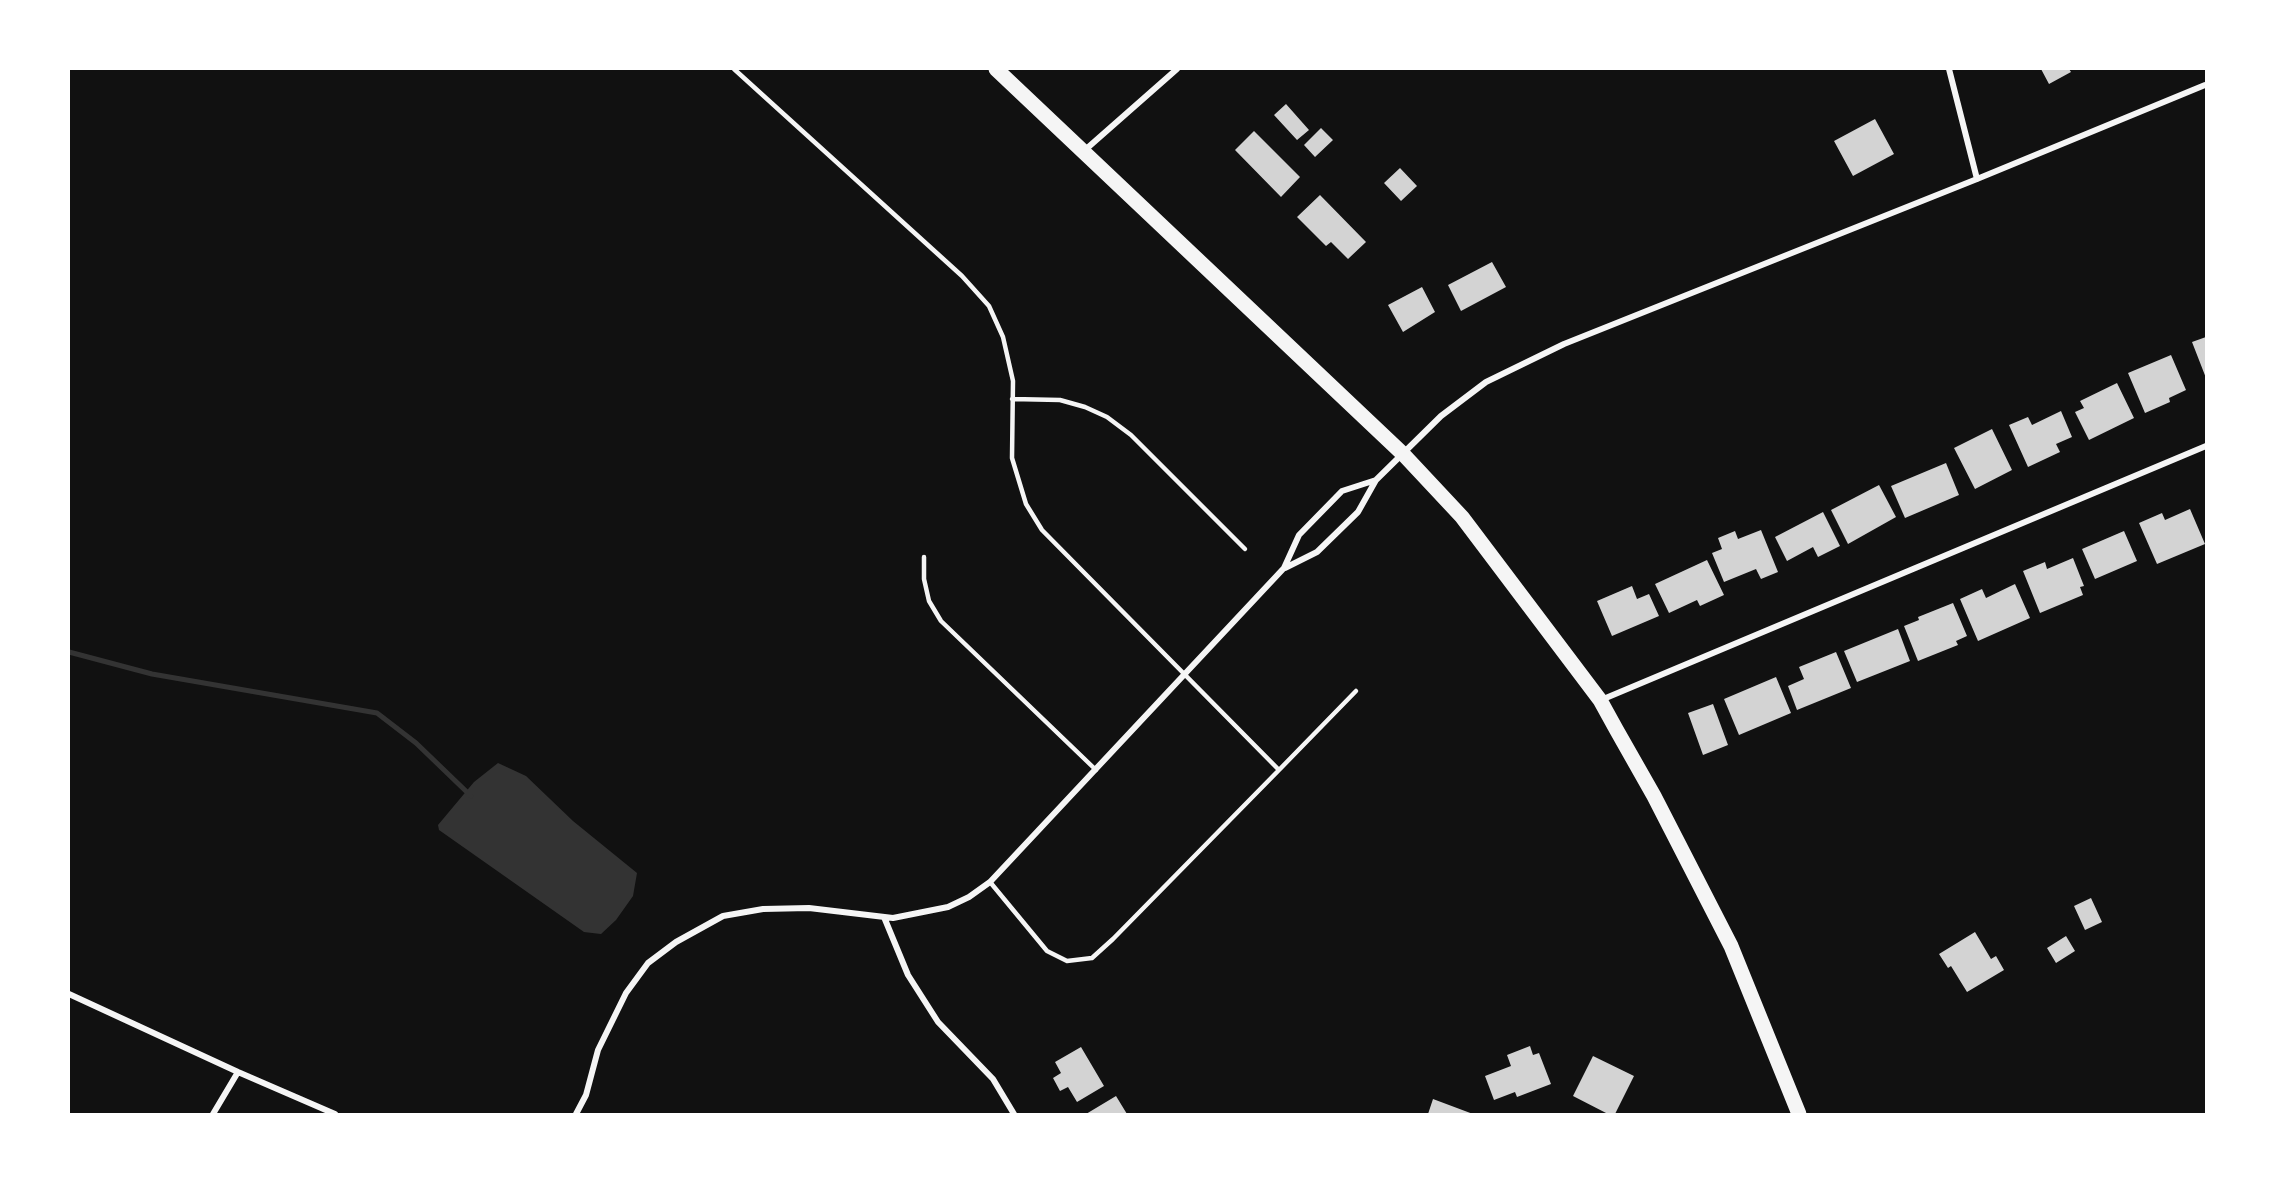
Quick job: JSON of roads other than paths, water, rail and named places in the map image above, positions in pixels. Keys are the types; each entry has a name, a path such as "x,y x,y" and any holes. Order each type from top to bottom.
{"main road":[{"path":"996,69 1085,150 1404,454 1461,517 1600,700 1654,796 1731,946 1799,1114"}],"street":[{"path":"1085,150 1178,69"},
{"path":"1949,69 1977,179"},
{"path":"1284,568 1317,552 1358,512 1376,480 1441,416 1486,382 1564,344 2205,85"},
{"path":"1600,700 2206,446"},
{"path":"576,1114 586,1095 598,1050 626,993 648,963 676,942 723,916 764,909 809,908 892,918 948,907 969,897 990,882 1284,568 1299,535 1342,491 1376,480"},
{"path":"884,917 908,975 932,1013 993,1079 1014,1114"},
{"path":"69,994 237,1072 335,1114"},
{"path":"213,1114 237,1072"}],"lane":[{"path":"735,69 962,276 989,306 1003,337 1012,381 1012,458 1026,504 1042,530 1279,770"},
{"path":"1012,399 1060,400 1085,407 1107,417 1131,435 1245,549"},
{"path":"924,557 924,579 929,601 942,621 1096,770"},
{"path":"990,882 1047,951 1067,961 1092,958 1356,691"}],"waterway":[{"path":"69,652 152,674 377,713 416,743 471,796"}]}
